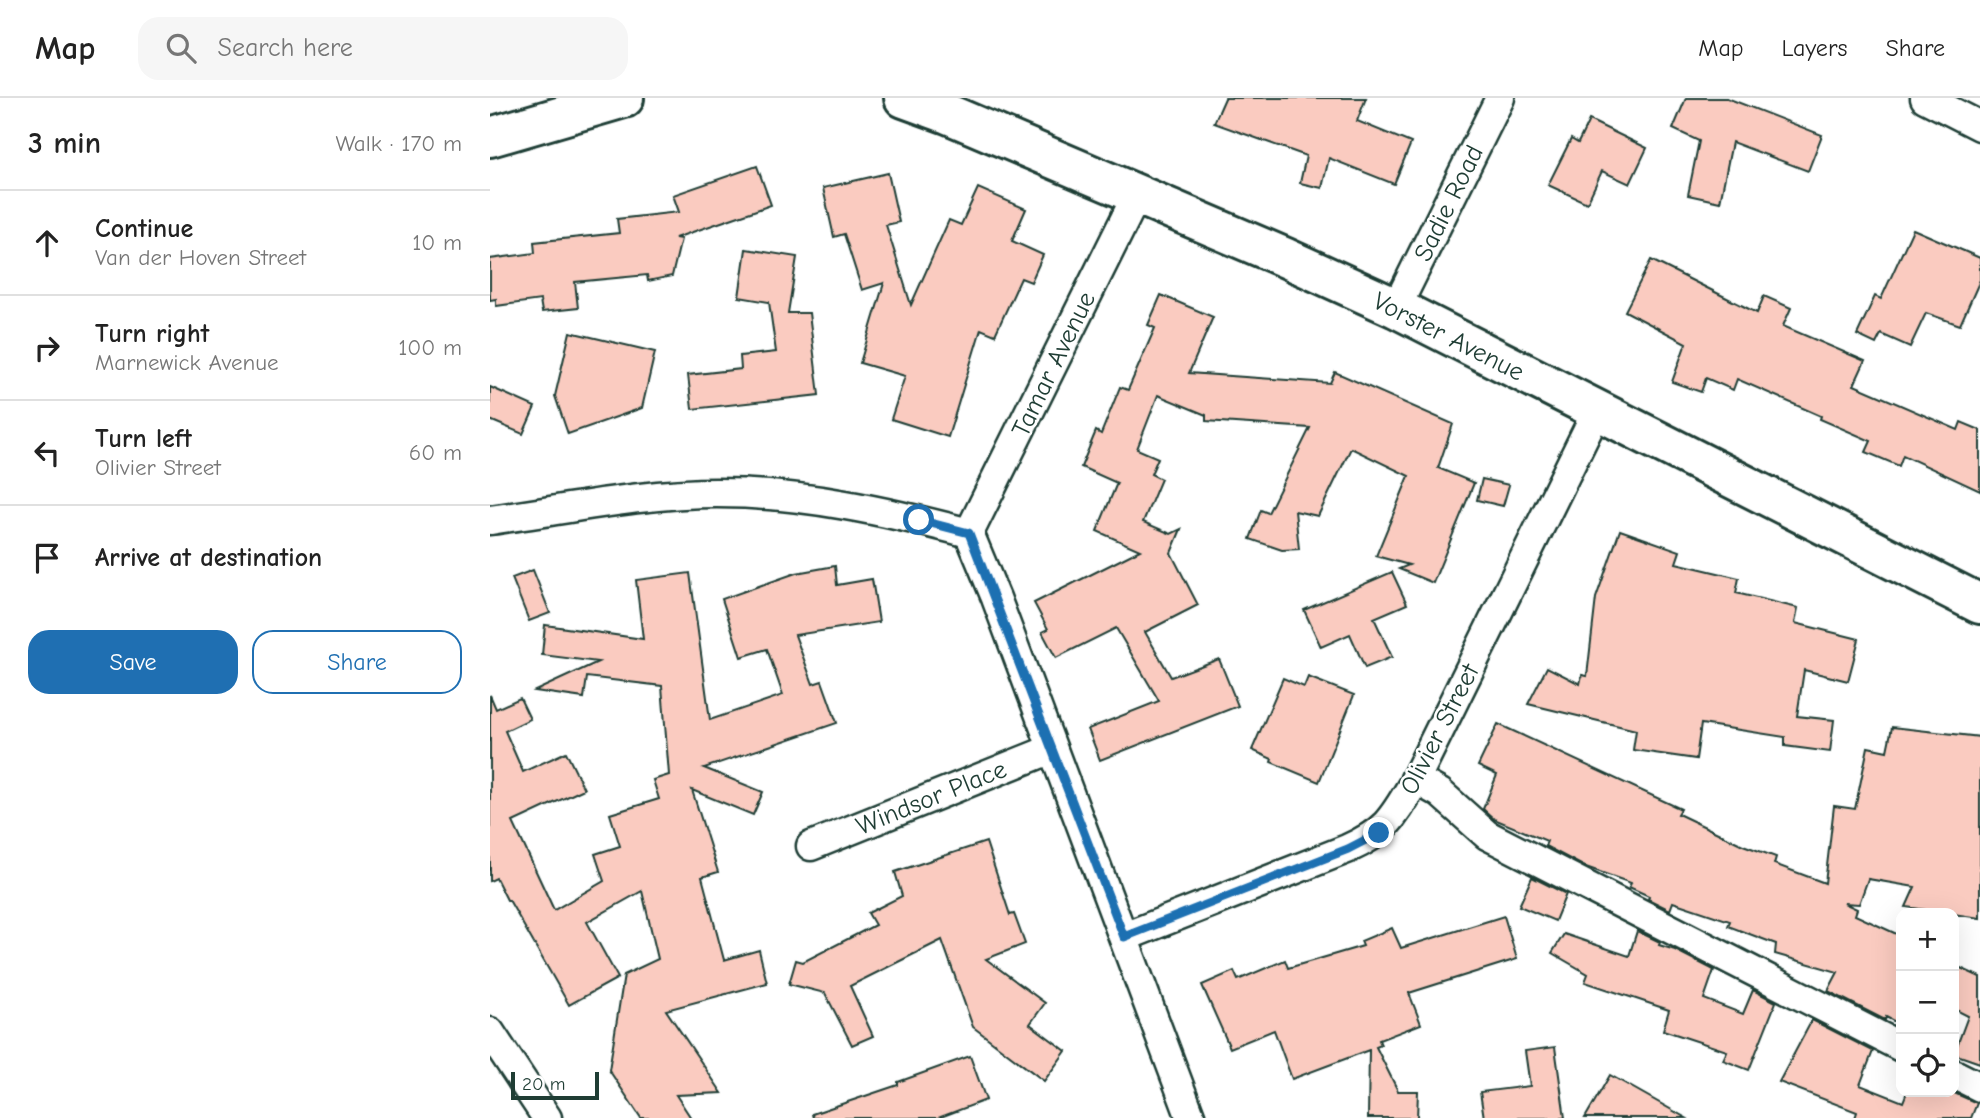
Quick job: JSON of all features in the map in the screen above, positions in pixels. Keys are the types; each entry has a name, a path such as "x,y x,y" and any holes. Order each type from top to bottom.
{"main road":[{"path":"490,137 624,98"},
{"name":"Vorster Avenue","path":"904,98 948,114 1286,258 1396,308 1980,604"}],"street":[{"name":"Sadie Road","path":"1396,308 1500,98"},
{"path":"1925,98 1980,125"},
{"name":"Tamar Avenue","path":"969,533 1137,195"},
{"name":"Olivier Street","path":"1124,937 1364,841 1379,833 1392,819 1415,779 1597,411"},
{"path":"490,520 647,498 718,494 761,495 874,509 969,533 1124,937 1181,1115"},
{"name":"Windsor Place","path":"811,846 1052,749"},
{"path":"1415,779 1440,793 1486,835 1896,1044"},
{"path":"490,1032 547,1118"},
{"path":"1959,1076 1980,1087"}],"building":[{"path":"1225,98 1366,98 1357,121 1411,143 1394,184 1329,158 1322,188 1300,183 1306,156 1214,123"},
{"path":"1686,98 1727,98 1822,135 1808,171 1732,142 1720,202 1688,195 1699,141 1673,129"},
{"path":"1589,120 1647,148 1630,184 1602,171 1587,203 1548,185 1571,139 1578,143"},
{"path":"757,166 771,205 675,238 681,239 672,276 648,281 647,275 575,282 578,308 542,312 540,300 496,306 496,299 490,300 490,259 535,253 534,242 619,233 617,219 679,212 673,195"},
{"path":"888,173 899,222 886,225 911,305 949,220 961,225 978,188 1026,209 1012,241 1043,255 1031,282 1021,278 995,335 981,329 948,437 891,419 905,376 860,363 884,283 862,290 844,234 834,237 823,188"},
{"path":"1913,229 1980,258 1980,280 1960,325 1926,313 1910,347 1881,334 1876,344 1857,335 1875,296 1881,299"},
{"path":"746,249 797,257 788,313 809,313 819,395 692,409 688,375 741,369 740,356 776,352 769,302 739,297"},
{"path":"1651,260 1757,313 1764,296 1791,308 1783,326 1865,361 1854,385 1958,430 1961,422 1980,430 1980,491 1903,455 1899,466 1866,452 1871,441 1737,379 1733,390 1706,378 1701,392 1672,382 1686,343 1625,311"},
{"path":"1161,295 1213,317 1189,373 1330,383 1335,372 1453,424 1438,468 1474,483 1433,583 1399,569 1409,565 1376,556 1409,476 1351,448 1318,516 1295,511 1299,549 1282,550 1250,539 1261,510 1268,513 1310,428 1206,421 1206,415 1158,395 1137,449 1158,458 1151,474 1161,479 1143,522 1171,534 1181,529 1171,553 1198,605 1145,632 1171,677 1219,659 1238,706 1100,760 1088,729 1159,701 1116,628 1056,658 1042,632 1048,629 1034,603 1140,550 1097,531 1117,483 1081,467 1096,431 1101,434 1120,387 1128,390 1155,328 1148,325"},
{"path":"570,332 655,352 642,408 568,434 555,396"},
{"path":"490,387 535,407 523,434 490,420"},
{"path":"1482,479 1509,485 1503,506 1477,500"},
{"path":"1620,530 1680,551 1676,563 1739,578 1736,593 1798,608 1795,623 1859,639 1848,681 1804,670 1797,716 1834,720 1830,752 1785,746 1785,737 1701,724 1696,759 1633,750 1636,730 1528,704 1547,667 1580,684 1582,675 1587,676 1596,598"},
{"path":"835,566 837,585 872,579 879,622 795,635 813,684 822,681 837,723 704,768 763,792 753,815 692,790 718,872 702,877 724,960 759,950 767,983 666,1010 722,1093 676,1095 691,1118 641,1118 609,1070 624,975 658,959 642,891 587,922 618,978 569,1005 496,878 490,881 490,695 496,709 520,698 530,719 505,731 523,772 566,752 584,789 513,822 554,910 604,881 595,854 620,846 610,814 659,799 653,780 669,775 662,686 587,677 584,698 535,691 598,662 542,655 545,625 643,639 636,580 690,573 710,720 783,695 767,649 741,657 722,599 796,573"},
{"path":"533,570 550,613 529,621 512,578"},
{"path":"1392,572 1407,604 1374,618 1392,657 1365,668 1350,634 1321,647 1304,610"},
{"path":"1308,677 1354,695 1319,782 1271,762 1272,759 1252,750 1283,678 1304,687"},
{"path":"1498,724 1681,809 1678,814 1743,845 1776,857 1774,864 1825,883 1834,806 1855,809 1868,747 1887,751 1892,727 1980,737 1980,918 1959,915 1959,908 1906,907 1915,887 1868,879 1859,904 1844,903 1857,909 1855,915 1896,934 1896,1022 1886,1017 1885,1020 1828,991 1838,972 1775,954 1776,944 1728,926 1730,921 1673,902 1670,910 1629,887 1631,883 1583,866 1545,846 1547,841 1494,819 1483,809 1497,775 1478,766"},
{"path":"986,842 1010,915 1014,914 1025,944 986,959 1045,1003 1030,1024 1066,1051 1044,1081 973,1027 942,940 850,986 873,1036 852,1045 825,993 789,984 796,960 803,962 875,925 868,913 902,896 895,872"},
{"path":"1532,877 1566,894 1555,921 1519,906"},
{"path":"1504,916 1517,959 1409,993 1421,1024 1379,1040 1381,1045 1376,1047 1398,1091 1418,1091 1417,1118 1368,1118 1369,1050 1292,1079 1274,1030 1230,1048 1202,985 1234,971 1238,980 1285,960 1288,968 1363,946 1361,941 1392,928 1401,948"},
{"path":"1637,931 1660,942 1659,945 1714,970 1704,999 1743,1014 1753,990 1776,1002 1749,1070 1723,1060 1727,1051 1663,1030 1669,1010 1585,982 1588,974 1552,953 1564,934 1629,956"},
{"path":"1959,967 1980,977 1980,1063 1959,1056 1959,1040 1968,1016 1959,1012"},
{"path":"1812,1020 1873,1051 1860,1085 1903,1102 1905,1097 1959,1095 1977,1103 1971,1118 1855,1118 1857,1112 1779,1082"},
{"path":"1555,1047 1565,1118 1484,1118 1480,1092 1530,1086 1525,1051"},
{"path":"970,1056 986,1100 938,1118 813,1118 812,1114 898,1085 898,1082"},
{"path":"1610,1075 1686,1118 1585,1118"}],"route":[{"path":"919,520 969,533 1124,937 1348,849 1379,833"}]}
